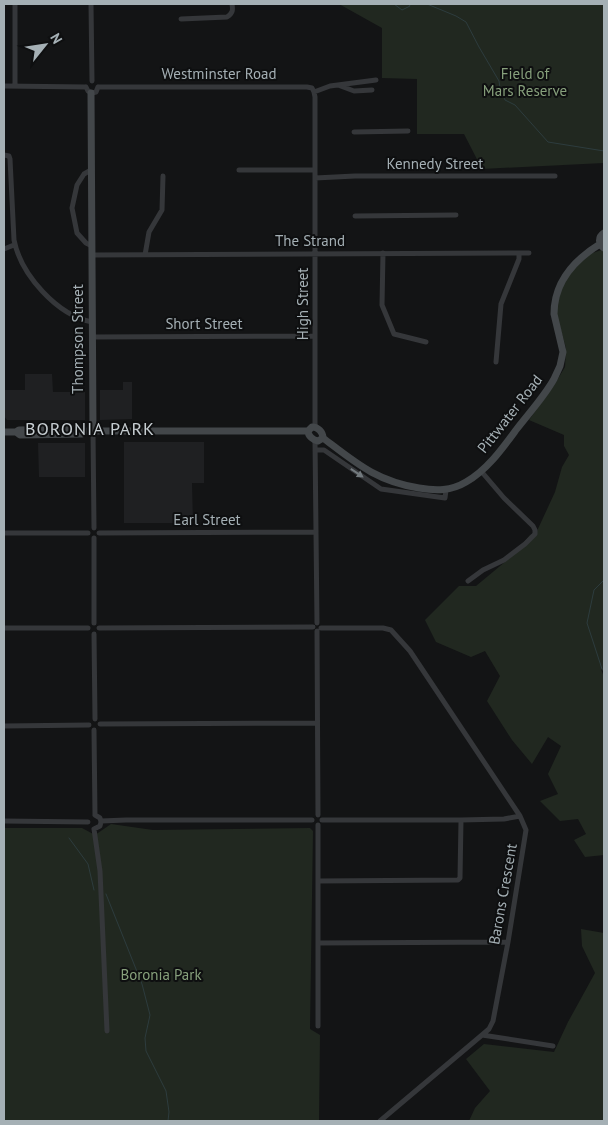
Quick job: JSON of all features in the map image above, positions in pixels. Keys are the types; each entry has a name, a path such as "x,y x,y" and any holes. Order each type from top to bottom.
{"main road":[{"name":"Thompson Street","path":"88,90 91,170 93,432"},
{"path":"602,246 600,237 604,233"},
{"name":"Pittwater Road","path":"323,438 365,469 387,481 421,489 435,490 446,490 467,482 497,456 554,379 560,366 563,352 554,314 558,288 575,263 602,246"},
{"path":"4,432 16,432 22,435 82,434 83,432 308,431 315,427 322,432 323,438 315,441 308,431"}],"street":[{"path":"15,4 15,86"},
{"path":"88,90 89,82 92,81 91,4"},
{"path":"181,19 227,17 233,11 232,4"},
{"name":"Westminster Road","path":"98,87 307,87 312,88 314,92 330,86 376,80"},
{"path":"4,86 96,92 98,87 92,81"},
{"path":"337,85 354,91 372,90"},
{"name":"High Street","path":"314,92 315,427"},
{"path":"354,132 408,131"},
{"path":"4,155 9,156 10,159 14,244 26,271 51,300 71,314 92,322"},
{"path":"91,170 84,174 77,185 72,208 77,233 86,243 92,246"},
{"path":"239,170 315,170"},
{"path":"145,254 149,232 162,210 163,176"},
{"name":"Kennedy Street","path":"315,178 355,176 555,176"},
{"path":"355,216 456,215"},
{"path":"4,249 14,244"},
{"path":"496,362 501,304 519,259 519,253"},
{"name":"The Strand","path":"92,255 529,253"},
{"path":"383,254 382,305 394,334 426,342"},
{"name":"Short Street","path":"92,337 315,336"},
{"path":"93,432 94,528 99,533 94,538"},
{"path":"315,441 316,723 319,820 318,1026"},
{"path":"315,450 324,450 381,489 445,498 446,490"},
{"path":"468,582 483,570 504,560 535,534 533,526 504,498 481,471"},
{"path":"88,533 90,529 94,528"},
{"name":"Earl Street","path":"99,533 316,532"},
{"path":"4,533 88,533 89,536 94,538"},
{"path":"94,538 94,623"},
{"path":"94,623 100,628 317,627"},
{"path":"88,628 90,624 94,623"},
{"name":"Barons Crescent","path":"317,627 383,628 391,630 410,652 525,825 526,834 493,1021 489,1029 380,1121"},
{"path":"4,628 88,628"},
{"path":"88,628 90,633 94,634"},
{"path":"94,634 100,628"},
{"path":"94,634 95,719"},
{"path":"95,719 100,724"},
{"path":"89,725 90,721 95,719"},
{"path":"100,724 316,723"},
{"path":"94,730 98,729 100,724"},
{"path":"4,726 89,725"},
{"path":"89,725 94,730 95,816"},
{"path":"95,816 101,821 312,820 313,817 319,820 461,820 504,819 520,816"},
{"path":"94,829 90,828 88,822 90,817 95,816"},
{"path":"318,882 458,880 460,878 461,820"},
{"path":"4,821 88,822"},
{"path":"94,829 100,826 101,821"},
{"path":"94,829 100,871 107,1030"},
{"path":"318,943 508,942"},
{"path":"482,1035 553,1046"}],"shaded area":[{"path":"25,374 52,374 53,392 85,392 85,420 7,420 4,416 4,390 25,390"},
{"path":"123,382 132,382 132,419 100,420 100,390 123,390"},
{"path":"124,442 204,442 204,483 192,483 193,523 124,523"},
{"path":"38,443 85,443 85,477 39,477"}],"green space":[{"name":"Field of Mars Reserve","path":"339,4 604,4 604,163 482,169 464,134 417,134 417,79 382,78 382,28"},
{"path":"604,249 604,672 601,669 604,677 604,855 585,857 574,840 586,834 578,819 560,821 540,801 558,794 548,774 561,746 548,737 532,764 512,740 487,701 500,676 485,651 471,657 436,642 425,620 459,586 476,586 511,557 530,535 537,531 555,492 562,467 569,455 564,446 564,435 529,420 565,367 566,348 555,309 560,291 571,270 590,254"},
{"name":"Boronia Park","path":"111,824 153,830 310,828 313,831 310,1029 320,1035 319,1121 4,1121 4,828 82,828 95,835"},
{"path":"581,929 604,933 604,1121 469,1121 475,1108 490,1091 466,1059 484,1044 554,1052 595,973 582,946"}],"waterway":[{"path":"394,4 402,10 410,6 409,4"},
{"path":"427,4 466,22 499,81 505,100 515,105 548,142 604,151"},
{"path":"602,669 587,623 594,590 604,580"},
{"path":"69,838 88,864 94,890"},
{"path":"106,894 142,984 150,1015 145,1038 146,1051 166,1091 169,1112 168,1121"}],"district":[{"name":"BORONIA PARK","path":"90,429"}]}
